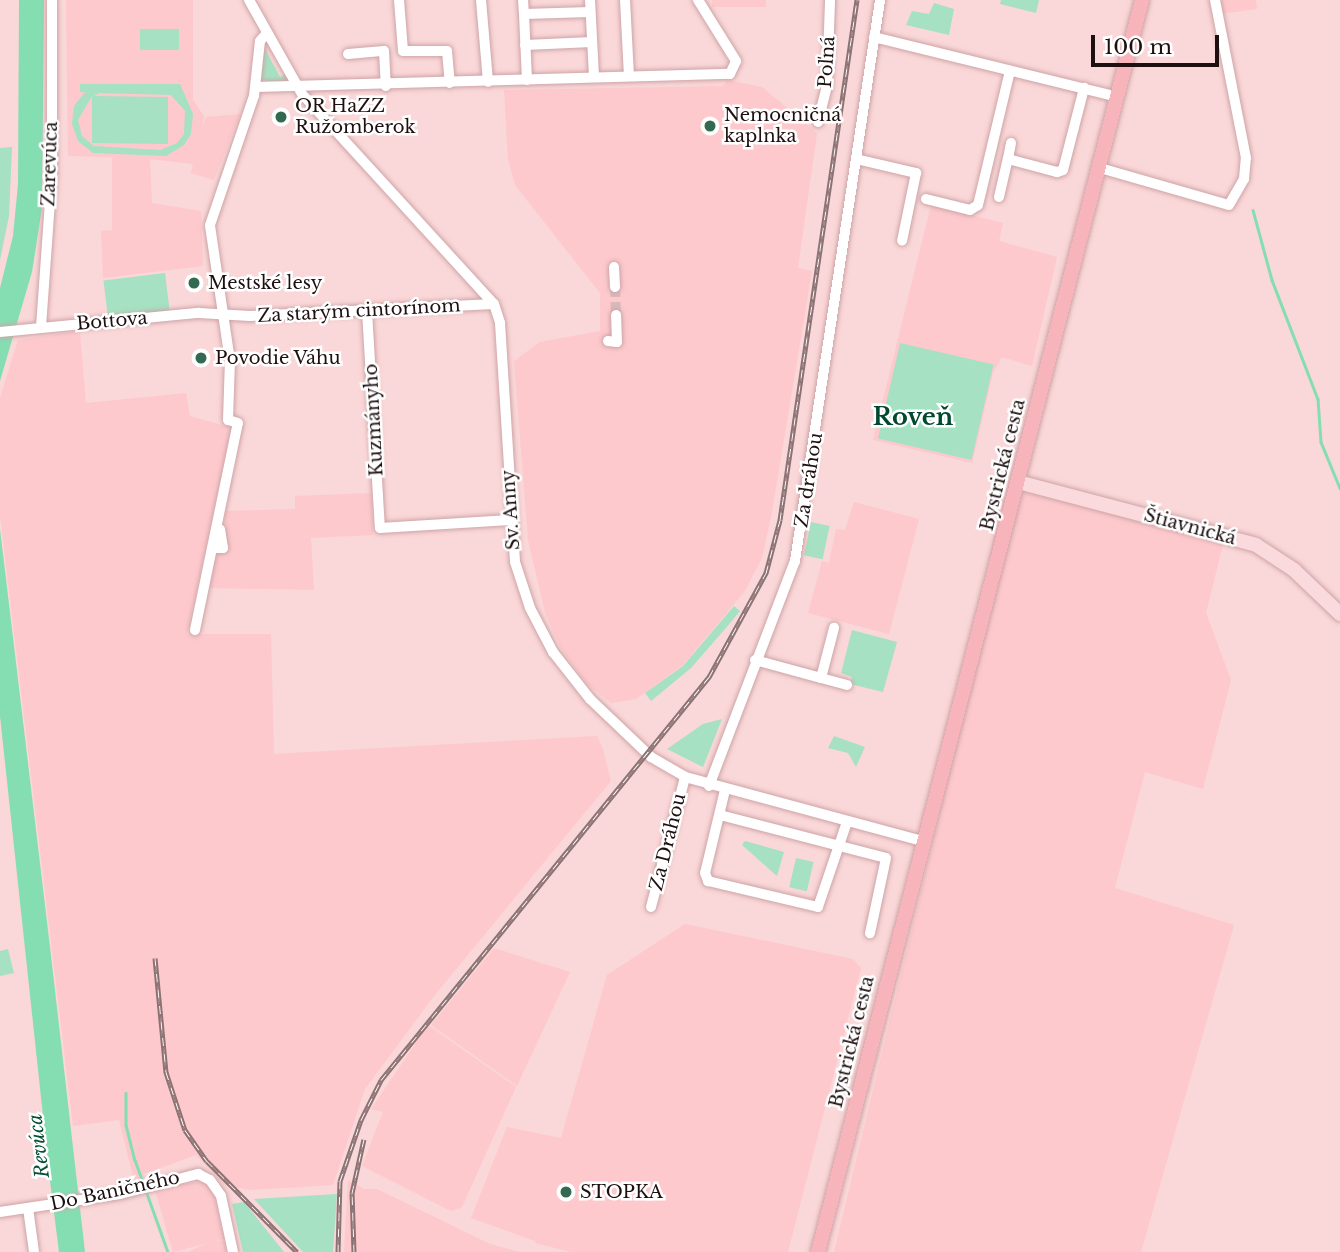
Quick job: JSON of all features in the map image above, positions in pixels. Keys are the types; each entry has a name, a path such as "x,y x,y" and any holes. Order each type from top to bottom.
{"main road":[{"name":"Bystrická cesta","path":"818,1252 1142,0"}],"street":[{"name":"Zarevúca","path":"41,327 52,176 52,0"},
{"path":"248,0 298,87 494,304"},
{"path":"399,0 403,51 447,51 450,83"},
{"path":"481,0 488,82"},
{"path":"523,0 527,80"},
{"path":"590,0 594,77"},
{"path":"625,0 629,76"},
{"path":"256,87 386,86 594,77 723,75 736,68 735,58 698,0"},
{"name":"Poľná","path":"818,122 827,87 830,0"},
{"name":"Za dráhou","path":"709,786 797,550 880,0"},
{"path":"1100,168 1229,205 1244,179 1246,158 1215,0"},
{"path":"524,14 590,12"},
{"path":"195,630 219,525 238,423 228,420 230,361 224,314 210,251 211,217 256,87 259,47 267,33"},
{"path":"874,37 1118,97"},
{"path":"525,44 592,42"},
{"path":"348,54 384,51 386,86"},
{"path":"928,199 970,210 978,205 1010,71"},
{"path":"1008,159 1057,172 1063,170 1084,88"},
{"path":"999,197 1012,143"},
{"path":"856,159 916,173 902,242"},
{"path":"614,267 615,286"},
{"name":"Za starým cintorínom","path":"224,314 367,311 494,304"},
{"name":"Sv. Anny","path":"494,304 500,323 510,520 515,562 530,608 553,652 635,743 685,777"},
{"name":"Kuzmányho","path":"367,311 380,528 510,520"},
{"name":"Bottova","path":"0,332 224,314"},
{"path":"608,341 617,342 616,315"},
{"name":"Štiavnická","path":"1018,482 1256,545 1294,570 1340,614"},
{"path":"821,678 834,628"},
{"path":"755,660 847,685"},
{"path":"685,777 709,786 923,841"},
{"name":"Za Dráhou","path":"651,907 685,777"},
{"path":"725,790 705,873 708,881 818,907 847,822"},
{"path":"720,815 886,858 870,933"},
{"name":"Do Baničného","path":"0,1212 136,1190 198,1174 210,1180 221,1196 233,1252"},
{"path":"28,1208 34,1252"}],"shaded area":[{"path":"19,0 44,0 42,208 32,272 0,381 0,288 13,236 18,184"},
{"path":"66,0 193,0 193,100 204,116 202,127 206,117 240,114 214,180 191,173 193,164 150,159 152,203 201,211 203,266 103,278 101,231 112,230 112,158 117,157 68,156"},
{"path":"712,0 766,0 766,7 712,7"},
{"path":"1001,0 1039,0 1036,13 1000,4"},
{"path":"1218,0 1256,0 1257,9 1220,14"},
{"path":"934,3 954,9 949,35 906,25 912,11 929,14"},
{"path":"140,29 179,29 179,50 140,50"},
{"path":"266,43 264,47 280,77 286,74 289,80 285,83 262,80 262,46"},
{"path":"727,80 762,87 817,133 798,268 812,271 772,512 762,558 745,591 683,665 636,699 611,703 587,684 560,647 545,612 528,540 514,361 540,342 600,331 600,293 515,185 508,159 504,90 723,86"},
{"path":"80,84 180,84 193,114 191,134 184,145 166,156 93,153 78,141 72,124 74,106 85,92 80,92","holes":["99,93 171,95 185,111 184,134 177,143 160,150 94,146 82,136 78,120 92,96 92,143 168,144 168,97 94,96"]},
{"path":"12,147 9,216 0,260 0,148"},
{"path":"931,205 1003,223 999,241 1057,257 1032,366 1002,357 993,373 972,463 873,440"},
{"path":"165,273 170,311 108,318 103,281"},
{"path":"80,331 86,403 186,393 190,416 232,428 187,634 271,634 274,754 597,736 603,749 611,781 434,996 365,1089 333,1185 250,1190 224,1185 196,1155 144,1174 147,1181 135,1184 119,1120 73,1126 0,516 0,398 18,340"},
{"path":"900,343 994,365 971,460 878,438"},
{"path":"1005,479 1227,528 1206,613 1231,680 1203,789 1145,772 1115,888 1234,925 1141,1252 834,1252 938,821"},
{"path":"371,493 373,535 311,538 314,590 208,588 211,566 219,554 226,554 225,511 295,509 295,496"},
{"path":"854,502 919,519 889,634 808,613 822,561 829,563 836,529 845,530"},
{"path":"811,522 830,526 823,559 804,555"},
{"path":"0,529 85,1252 59,1252 50,1181 0,716"},
{"path":"734,606 740,611 691,668 651,701 645,693 683,666"},
{"path":"852,630 897,642 883,692 850,684 852,677 841,673"},
{"path":"722,719 703,767 667,749 703,724"},
{"path":"834,736 865,747 856,767 848,753 828,748"},
{"path":"745,841 784,852 777,876 742,845"},
{"path":"796,858 814,862 807,891 789,887"},
{"path":"685,924 853,959 861,968 788,1252 571,1252 535,1243 537,1234 535,1241 471,1218 507,1127 561,1138 607,975"},
{"path":"494,948 570,972 517,1086 431,1025"},
{"path":"8,949 14,973 0,976 0,951"},
{"path":"428,1025 516,1087 462,1207 451,1211 362,1166 383,1112 371,1109"},
{"path":"348,1180 364,1189 377,1189 490,1244 520,1252 344,1252"},
{"path":"203,1182 213,1190 224,1239 173,1252 154,1187"},
{"path":"337,1194 333,1252 303,1252 254,1199"},
{"path":"244,1202 284,1252 243,1252 232,1204"},
{"path":"224,1240 226,1252 188,1252 207,1243"}],"waterway":[{"path":"1253,210 1272,280 1318,399 1321,442 1340,488"},
{"name":"Revúca","path":"126,1093 126,1125 135,1160 168,1252"}],"tunnel":[{"path":"615,287 616,315"}],"railway":[{"path":"338,1252 340,1181 361,1120 381,1080 709,677 766,573 780,520 857,0"},
{"path":"155,958 166,1072 185,1130 207,1161 297,1252"},
{"path":"354,1252 352,1193 364,1139"}],"place":[{"name":"OR HaZZ Ružomberok","path":"281,117"},
{"name":"Nemocničná kaplnka","path":"710,126"},
{"name":"Mestské lesy","path":"194,283"},
{"name":"Povodie Váhu","path":"201,358"},
{"name":"STOPKA","path":"566,1192"}],"district":[{"name":"Roveň","path":"913,417"}]}
